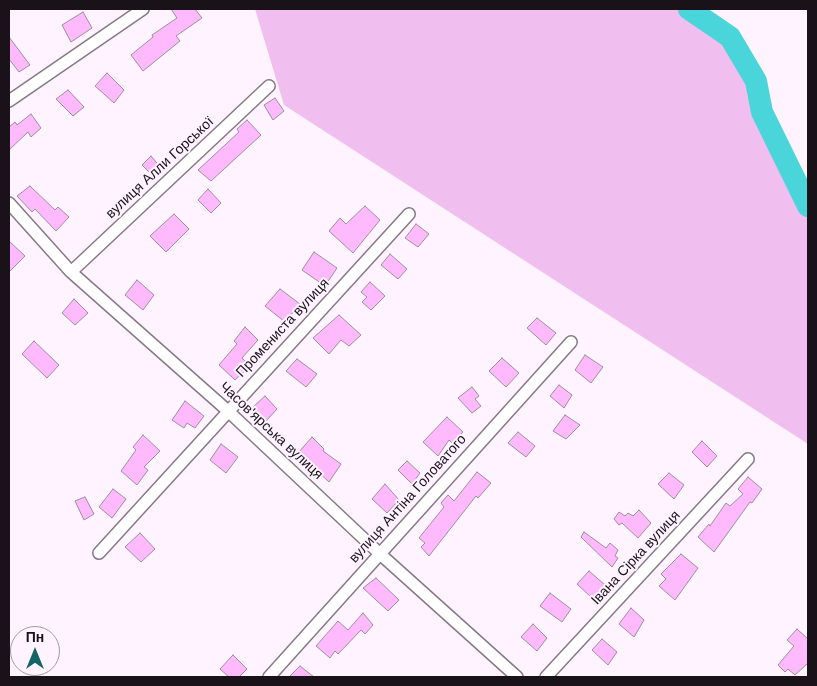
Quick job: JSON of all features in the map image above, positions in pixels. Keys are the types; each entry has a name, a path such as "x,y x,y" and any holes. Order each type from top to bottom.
{"street":[{"path":"9,101 143,9"},
{"name":"вулиця Алли Горської","path":"71,272 269,86"},
{"name":"Часов'ярська вулиця","path":"9,203 71,272 228,411 379,553 517,677"},
{"name":"Промениста вулиця","path":"99,553 409,214"},
{"name":"вулиця Антіна Головатого","path":"269,677 571,342"},
{"name":"Івана Сірка вулиця","path":"546,677 748,459"}],"shaded area":[{"path":"255,9 689,9 730,37 756,81 762,112 808,206 808,444 284,105"}],"building":[{"path":"171,9 195,9 202,18 176,36 180,41 143,71 131,55 153,37 152,35 177,18"},
{"path":"83,12 92,28 71,42 62,25"},
{"path":"9,37 30,65 19,72 9,59"},
{"path":"107,73 124,90 114,103 95,86"},
{"path":"68,90 84,107 73,116 56,99"},
{"path":"275,98 284,111 273,120 264,105"},
{"path":"31,114 41,128 31,137 28,132 9,150 9,127 15,122 17,125"},
{"path":"247,120 261,135 211,181 198,170 239,132 237,129"},
{"path":"151,156 162,169 153,176 142,165"},
{"path":"30,186 55,210 58,207 69,217 56,231 35,209 32,212 17,196"},
{"path":"208,189 221,203 211,213 198,200"},
{"path":"365,206 380,220 353,253 329,231 340,218 346,224"},
{"path":"174,214 189,229 166,252 150,236"},
{"path":"416,224 429,234 418,247 405,238"},
{"path":"9,241 25,256 9,272"},
{"path":"314,252 337,268 325,286 302,270"},
{"path":"390,254 407,269 398,279 381,265"},
{"path":"137,280 154,295 143,310 125,295"},
{"path":"370,282 385,296 371,310 362,302 367,297 361,292"},
{"path":"280,289 300,304 285,322 265,306"},
{"path":"74,299 88,313 75,325 62,313"},
{"path":"339,315 361,335 349,346 341,340 329,354 313,338"},
{"path":"537,318 556,333 546,345 527,328"},
{"path":"245,327 258,340 242,358 250,366 235,380 219,365 237,344 234,341"},
{"path":"34,341 59,365 47,378 22,354"},
{"path":"585,355 603,367 591,383 575,370"},
{"path":"502,358 519,373 506,387 489,371"},
{"path":"297,359 317,374 306,387 286,371"},
{"path":"559,385 572,395 564,408 550,396"},
{"path":"472,387 479,396 475,399 481,406 472,413 458,398"},
{"path":"265,396 277,409 266,421 252,408"},
{"path":"185,401 204,416 195,428 187,423 184,428 172,420"},
{"path":"565,415 580,425 566,439 553,431"},
{"path":"447,417 463,432 452,443 449,440 438,456 423,442"},
{"path":"518,432 535,446 526,457 508,443"},
{"path":"143,435 160,451 144,467 148,470 137,485 121,471 136,450 133,447"},
{"path":"312,437 324,449 323,451 341,464 329,482 298,453"},
{"path":"702,441 717,456 707,467 692,452"},
{"path":"221,444 238,457 226,473 210,460"},
{"path":"407,461 420,473 412,484 398,470"},
{"path":"477,472 491,483 478,498 476,496 429,556 421,547 425,543 419,538 444,507 441,503 448,495 454,501"},
{"path":"669,473 684,485 674,499 658,484"},
{"path":"748,477 762,489 752,503 750,502 714,552 698,537 709,524 710,526 726,503 730,506 743,494 738,489"},
{"path":"385,484 399,500 387,513 372,499"},
{"path":"113,489 126,499 112,518 99,507"},
{"path":"85,497 94,514 84,520 75,501"},
{"path":"639,510 651,523 638,538 622,523 619,525 614,519 619,512 625,516 628,513 633,516"},
{"path":"584,532 606,548 610,543 618,550 615,556 618,558 612,567 581,537"},
{"path":"140,533 155,549 141,562 125,547"},
{"path":"681,554 698,568 675,600 659,586 666,579 661,574"},
{"path":"589,571 605,585 592,598 577,584"},
{"path":"376,578 399,600 388,611 363,588"},
{"path":"550,593 571,609 562,622 540,606"},
{"path":"631,608 644,620 634,637 619,624"},
{"path":"363,613 373,625 365,634 361,630 338,654 335,651 330,658 316,646 338,621 348,630"},
{"path":"533,624 547,638 537,651 521,637"},
{"path":"797,629 808,639 808,663 795,675 788,669 785,672 778,665 794,646 787,640"},
{"path":"602,639 617,652 608,665 592,650"},
{"path":"233,655 247,669 239,677 229,677 220,669"},
{"path":"300,666 314,677 289,677"}],"waterway":[{"path":"689,9 730,37 756,81 762,112 808,206"}]}
